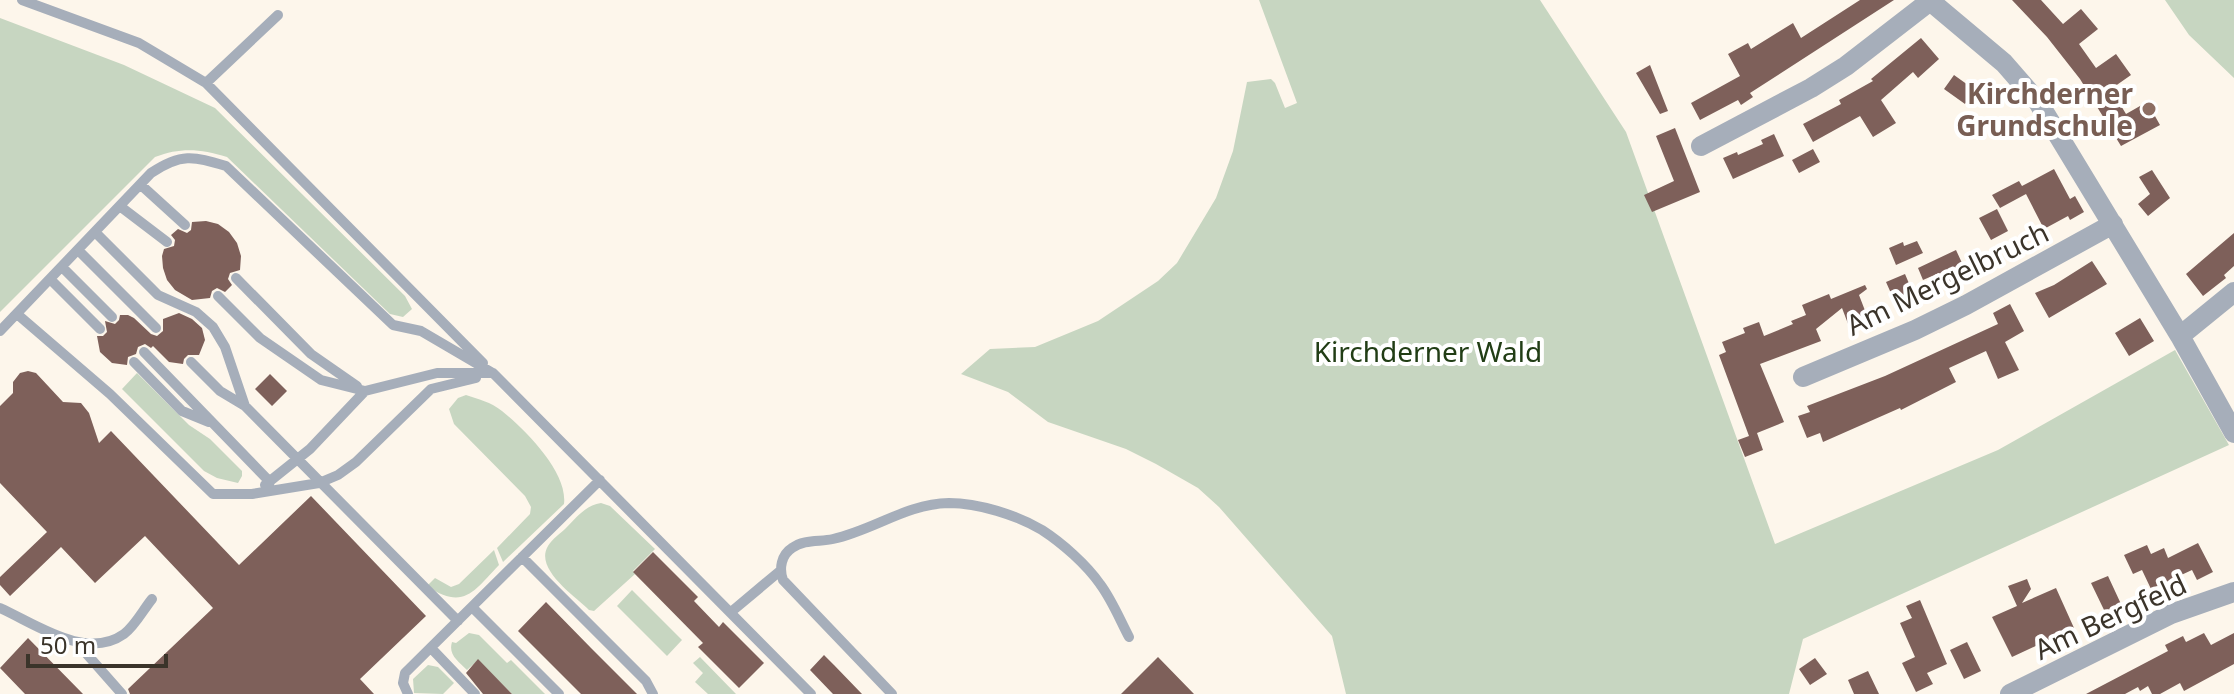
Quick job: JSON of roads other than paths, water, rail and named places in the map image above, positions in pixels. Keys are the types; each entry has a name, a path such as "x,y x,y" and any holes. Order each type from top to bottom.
{"street":[{"path":"1701,146 1846,66 1930,1 2004,63 2038,102 2180,336 2234,433"},
{"name":"Am Mergelbruch","path":"1803,377 1966,305 2113,224"},
{"path":"2180,336 2234,292"},
{"name":"Am Bergfeld","path":"2010,694 2171,614 2234,592"}],"lane":[{"path":"22,0 139,43 206,83 811,694"},
{"path":"206,83 278,15"},
{"path":"0,331 151,173 169,161 194,157 226,166 393,325 421,331 493,373"},
{"path":"141,185 185,225"},
{"path":"121,207 167,242"},
{"path":"96,233 158,295 196,312 213,327 225,347 245,406"},
{"path":"79,251 156,328"},
{"path":"63,268 112,317"},
{"path":"236,278 311,354 365,391"},
{"path":"51,280 100,329"},
{"path":"218,296 260,338 321,380 365,391 437,373 493,373"},
{"path":"17,314 110,394 213,494 252,494 319,483 338,475 356,462 431,389 493,373"},
{"path":"144,352 270,482"},
{"path":"134,362 182,411 213,424"},
{"path":"191,362 220,391 245,406 458,621"},
{"path":"252,494 297,460 365,391"},
{"path":"408,694 403,683 405,673 600,480"},
{"path":"731,612 780,571 791,548 806,542 833,540 904,511 930,504 953,503 1012,517 1041,530 1066,549 1100,583 1129,637"},
{"path":"522,557 646,681 653,694"},
{"path":"780,571 791,590 892,694"},
{"path":"0,608 77,643 106,644 126,633 152,599"},
{"path":"472,607 559,694"},
{"path":"77,643 122,694"},
{"path":"431,648 475,694"},
{"path":"792,673 798,694"}],"place":[{"name":"Kirchderner Grundschule","path":"2149,109"}],"park label":[{"name":"Kirchderner Wald","path":"1428,351"}]}
